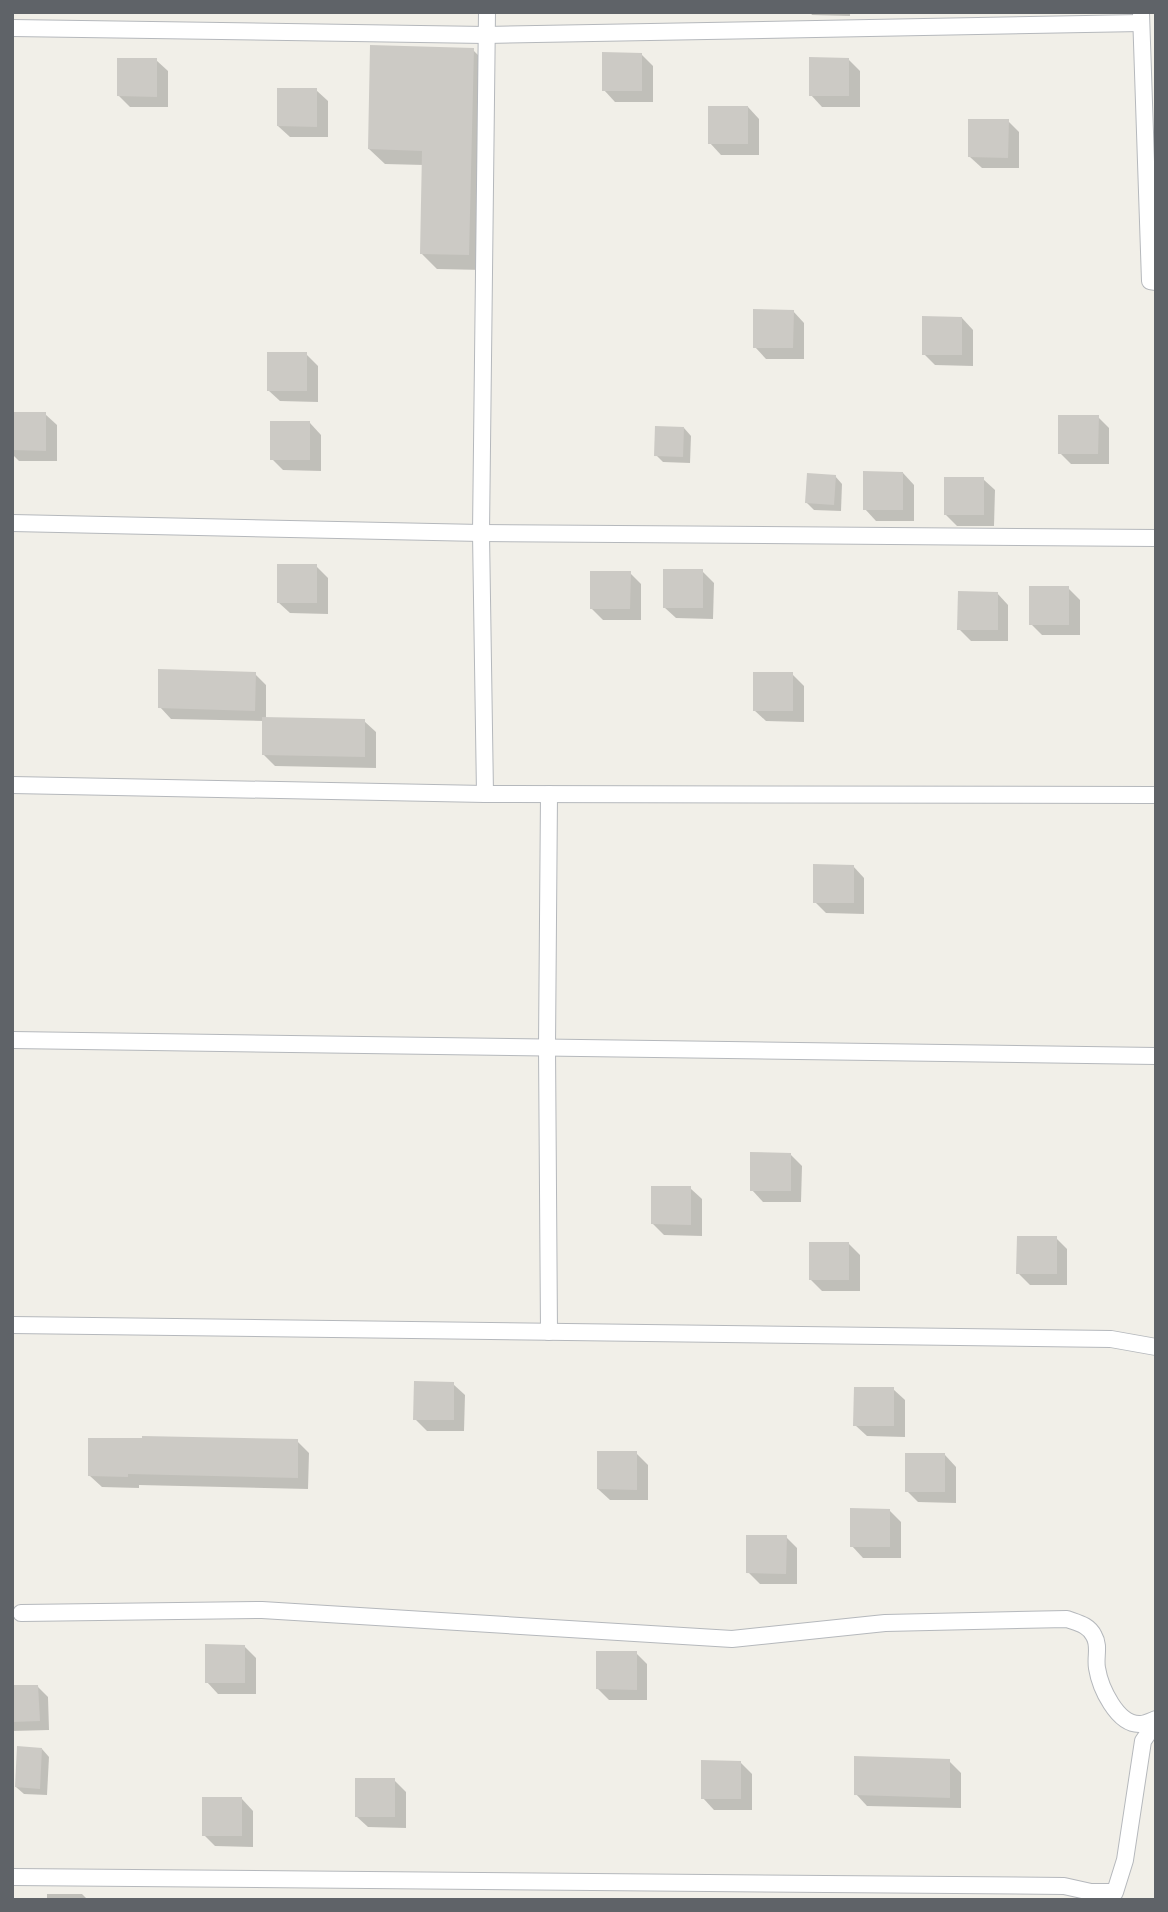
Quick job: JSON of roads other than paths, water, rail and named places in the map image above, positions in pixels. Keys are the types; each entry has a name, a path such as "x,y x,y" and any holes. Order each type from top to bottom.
{"street":[{"path":"485,794 481,533 486,12"},
{"path":"12,28 486,35 1141,18 1150,281 1156,282"},
{"path":"12,523 481,533 1156,538"},
{"path":"12,785 485,794 1156,795"},
{"path":"549,1332 547,1047 550,794"},
{"path":"12,1040 1156,1056"},
{"path":"12,1325 1111,1339 1156,1347"},
{"path":"21,1613 262,1610 732,1639 885,1623 1068,1619 1086,1626 1093,1634 1097,1645 1096,1666 1105,1695 1124,1720 1140,1724 1156,1720"},
{"path":"12,1877 1064,1886 1116,1896 1125,1860 1143,1741 1156,1720"}]}
